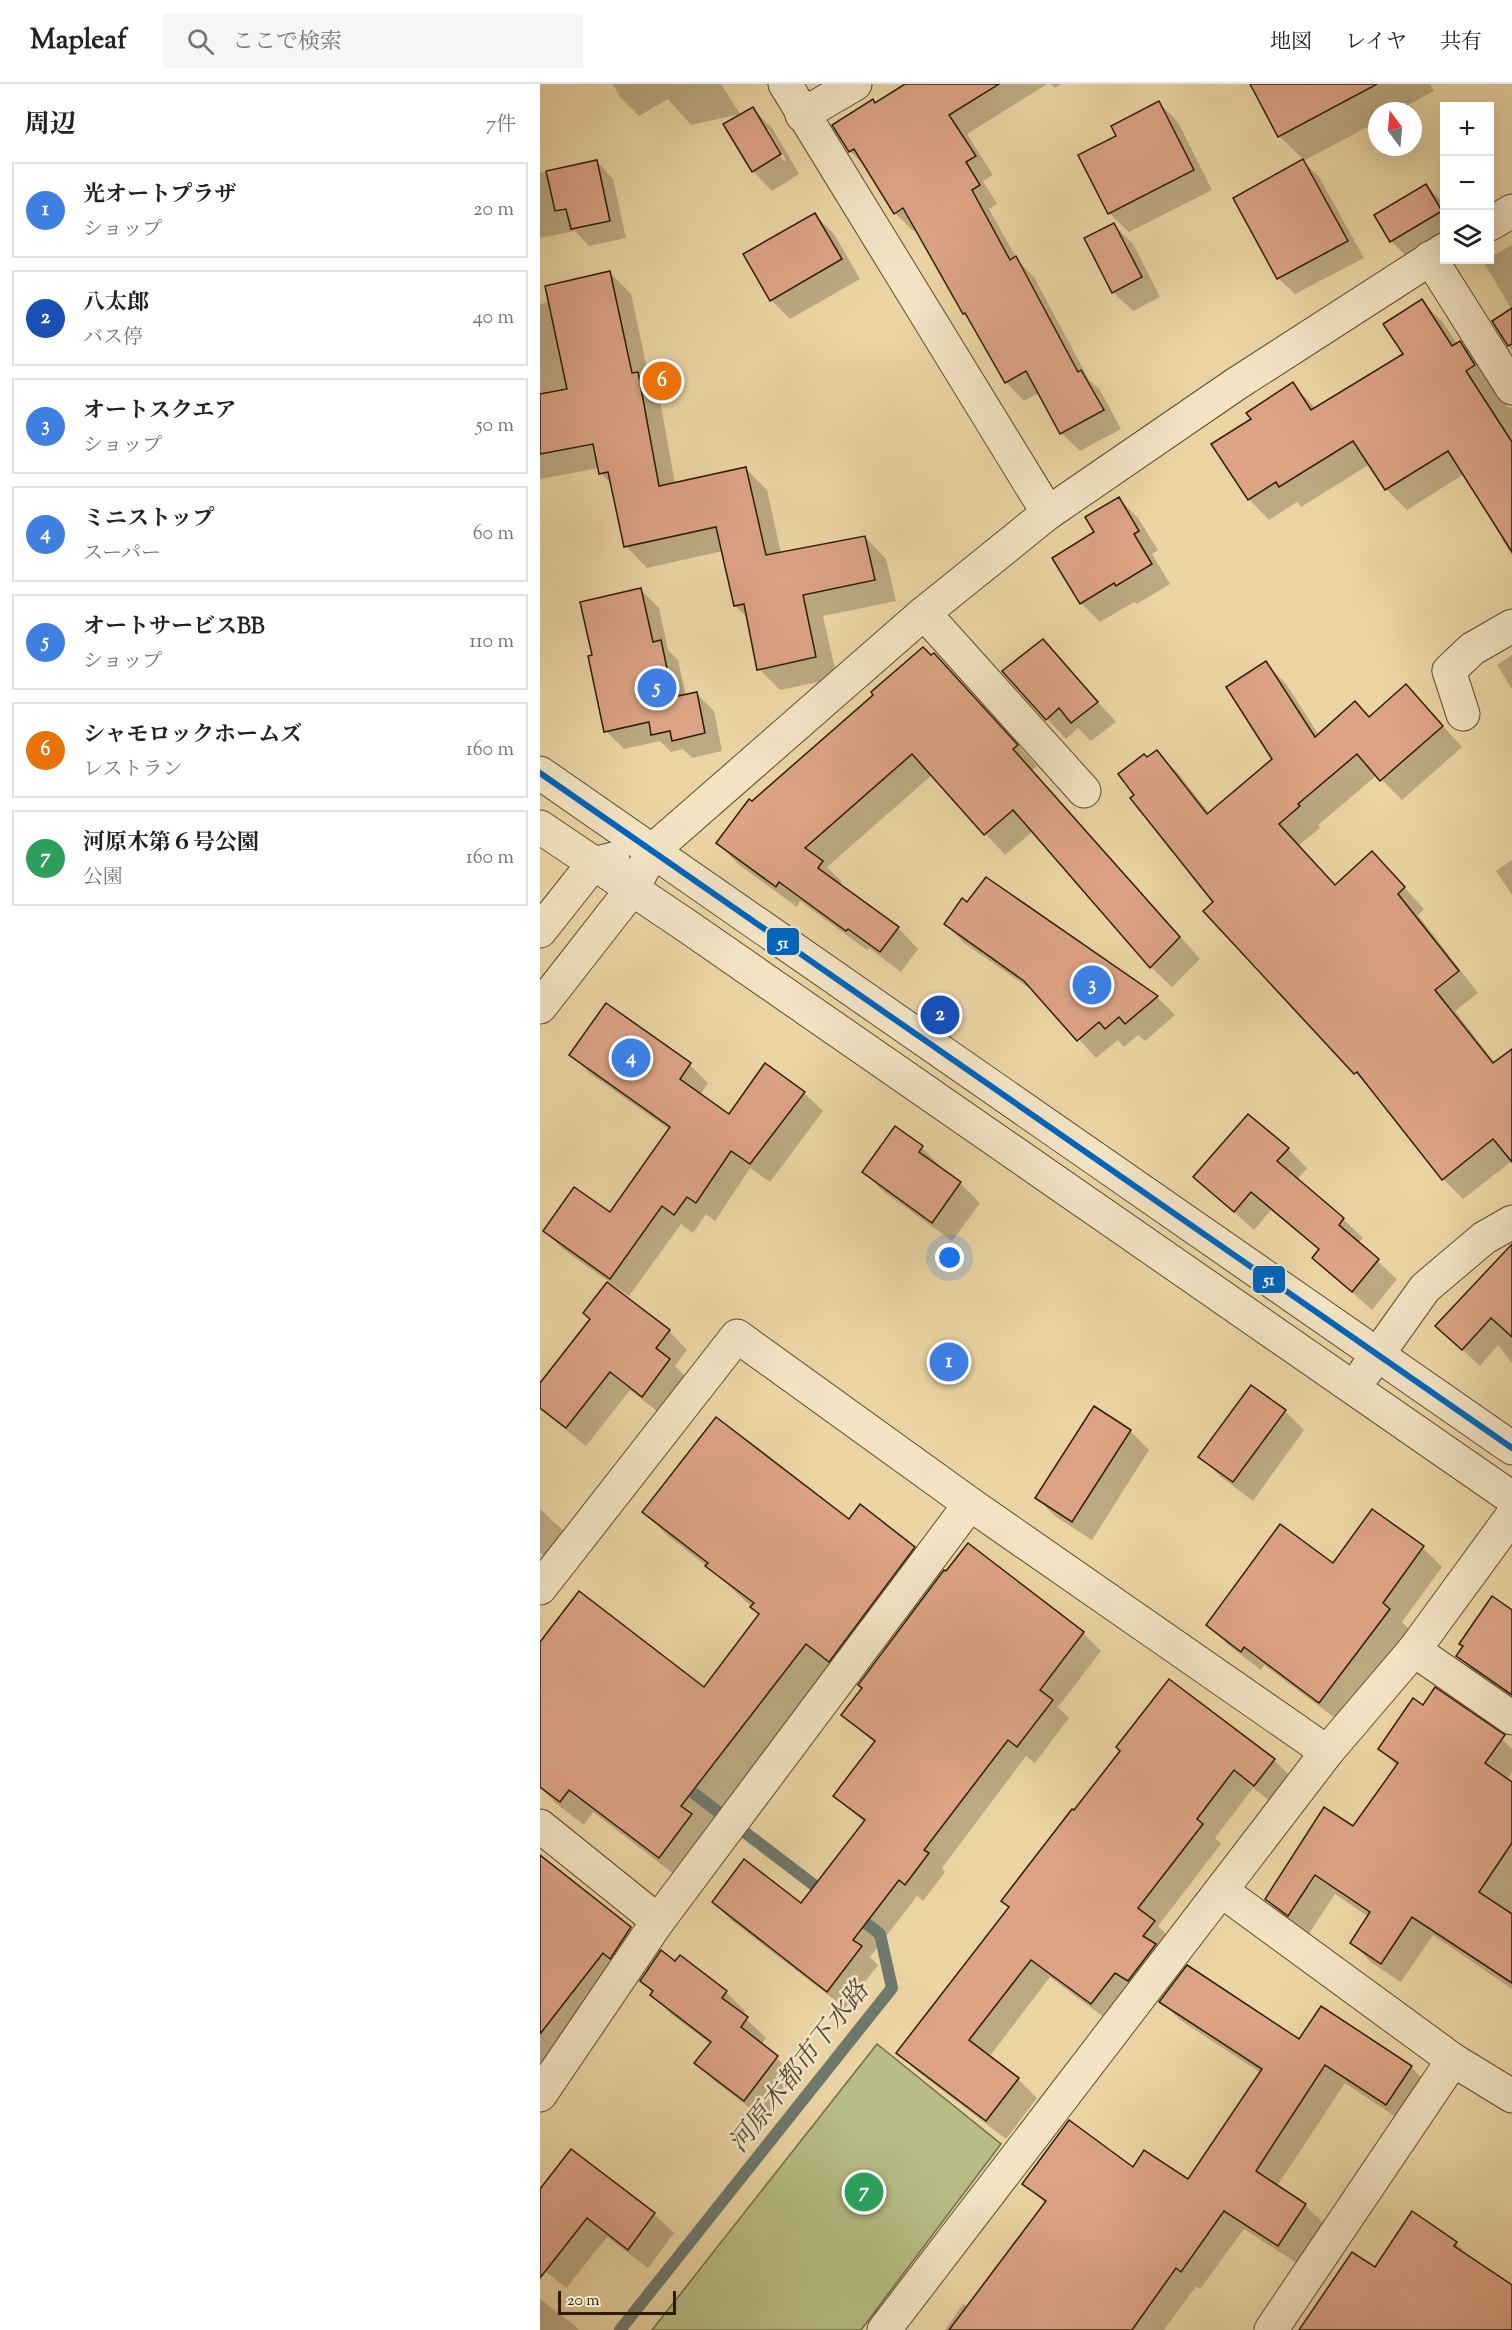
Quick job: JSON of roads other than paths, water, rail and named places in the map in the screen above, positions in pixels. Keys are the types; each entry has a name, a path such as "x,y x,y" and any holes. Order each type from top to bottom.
{"street":[{"path":"785,84 1048,513"},
{"path":"802,115 855,84"},
{"path":"1494,222 1512,211"},
{"path":"540,1007 633,888 653,850 924,614 1048,513 1236,384 1437,254 1512,388"},
{"path":"924,614 1084,791"},
{"path":"1463,714 1449,671 1472,649 1512,626"},
{"path":"540,773 1512,1448"},
{"path":"540,827 592,864 633,888 1512,1498"},
{"path":"540,931 592,864 653,850"},
{"path":"1353,1388 1425,1288 1484,1238 1512,1222"},
{"path":"540,1588 737,1336 970,1503 1328,1752"},
{"path":"540,2095 658,1921 970,1503"},
{"path":"884,2330 1328,1752 1414,1650 1512,1516"},
{"path":"1414,1650 1512,1718"},
{"path":"540,1826 658,1921"},
{"path":"1222,1891 1453,2060 1512,2096"},
{"path":"1271,2330 1453,2060"}],"waterway":[{"name":"河原木都市下水路","path":"679,1782 827,1895"},
{"name":"河原木都市下水路","path":"620,2330 892,1988 880,1934 854,1914"}],"place":[{"name":"シャモロックホームズ","path":"662,381"},
{"name":"オートサービスBB","path":"657,688"},
{"name":"オートスクエア","path":"1092,985"},
{"name":"八太郎","path":"940,1015"},
{"name":"ミニストップ","path":"631,1058"},
{"name":"光オートプラザ","path":"949,1362"},
{"name":"河原木第６号公園","path":"864,2192"}]}
